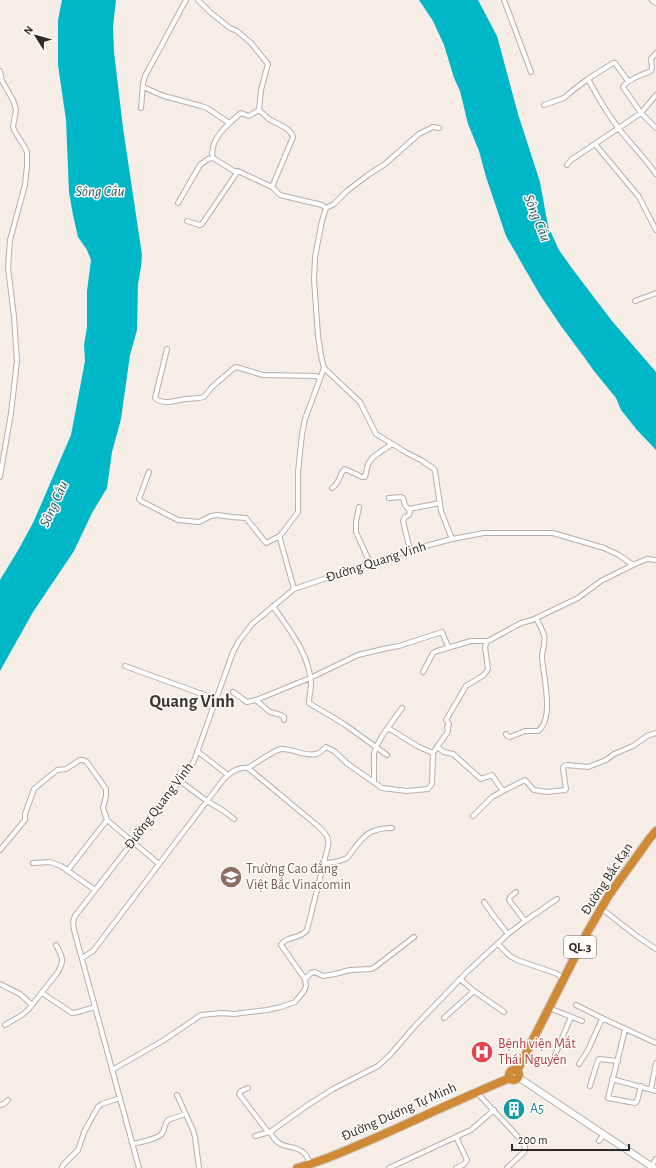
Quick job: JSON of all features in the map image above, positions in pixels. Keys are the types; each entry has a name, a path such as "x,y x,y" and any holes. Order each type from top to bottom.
{"highway":[{"name":"Đường Bắc Kạn","path":"515,1075 581,944 610,895 656,831"},
{"name":"Đường Dương Tự Minh","path":"297,1168 316,1165 515,1075"}],"main road":[{"path":"515,1075 652,1167"}],"street":[{"path":"141,108 143,87 148,70 186,0"},
{"path":"198,0 211,13 251,43 267,62 261,90 260,110 267,118 284,127 293,136 272,187"},
{"path":"504,0 531,72"},
{"path":"656,53 651,59 651,71 624,84 622,87 641,113 656,128"},
{"path":"544,105 564,98 588,79 614,62 628,82"},
{"path":"0,71 5,87 13,100 16,109 16,116 13,126 24,146 27,166 26,185 10,240 8,268 14,317 16,361 11,414 0,477"},
{"path":"588,79 603,105 619,128 656,174"},
{"path":"0,87 5,87"},
{"path":"143,87 164,96 206,108 229,123"},
{"path":"567,165 571,160 641,113 656,96"},
{"path":"213,158 212,148 216,139 229,123 241,113 249,116 260,110"},
{"path":"440,128 433,127 419,134 385,164 352,187 334,204 326,208 322,221 314,280 318,335 324,368 360,402 375,433 434,469 444,519 452,539"},
{"path":"595,144 639,198 656,230"},
{"path":"178,203 200,165 208,159 213,158 234,171 238,171 272,187 280,195 322,205 326,208"},
{"path":"187,221 200,225 202,224 238,171"},
{"path":"636,302 656,293"},
{"path":"167,349 155,398 162,401 174,402 202,398 212,387 236,367 263,375 316,376 320,378"},
{"path":"149,472 140,499 141,501 175,519 199,522 217,515 232,518 246,518 266,543 280,536 298,512 298,472 302,434 305,419 324,368"},
{"path":"332,488 337,484 342,472 345,469 364,477 368,464 373,457 392,444"},
{"path":"389,498 403,498 405,505 409,509 410,513 403,521 410,550"},
{"path":"409,509 440,503"},
{"path":"359,507 356,532 370,563"},
{"name":"Đường Quang Vinh","path":"139,1168 73,922 75,916 190,768 233,652 239,640 252,624 294,589 410,550 452,539 484,533 553,534 604,548 633,565"},
{"path":"280,536 294,589"},
{"path":"424,672 435,652 448,646 471,641 487,641 521,623 536,618 578,598 601,581 633,565 647,559 656,560"},
{"path":"273,606 294,638 306,660 310,678 308,703 332,716 387,755"},
{"path":"506,734 510,737 525,730 538,731 544,726 548,704 542,656 544,636 536,618"},
{"path":"233,692 247,702 256,700 310,678 358,655 399,646 442,632 448,646"},
{"path":"82,958 93,951 228,775 242,768 248,768 278,750 284,749 315,755 320,753 326,747 334,751 348,764 382,788 407,791 428,789 432,784 433,752 447,733 447,727 449,724 446,720 466,686 484,675 488,669 485,647 487,641"},
{"path":"125,666 216,699"},
{"path":"256,700 270,712 281,715 284,720"},
{"path":"374,782 374,754 376,747 379,740 402,708"},
{"path":"388,728 419,747 433,752"},
{"path":"473,816 492,797 525,780 534,790 547,792 565,790 567,786 563,768 564,766 586,767 606,760 614,754 633,746 647,736 656,733"},
{"path":"436,748 444,752 454,754 481,779 492,775 503,791"},
{"path":"197,751 228,775"},
{"path":"0,850 25,820 25,814 34,789 57,770 66,769 80,760 83,760 88,762 105,787 106,793 103,808 107,820 132,843 159,864"},
{"path":"112,1070 164,1040 201,1015 222,1013 234,1014 281,1007 294,1002 304,991 306,986 305,979 281,945 283,942 302,935 307,930 329,842 326,834 319,827 248,768"},
{"path":"180,781 207,801 224,811 234,820"},
{"path":"68,870 107,820"},
{"path":"323,863 334,863 347,858 366,834 381,828 392,828"},
{"path":"33,863 50,862 61,866 95,890"},
{"path":"516,892 509,898 525,921"},
{"path":"255,1136 269,1132 334,1089 378,1066 460,979 508,934 557,899"},
{"path":"484,902 508,934"},
{"path":"602,908 638,937 656,949"},
{"path":"305,979 311,973 315,972 323,976 350,970 375,968 414,937"},
{"path":"498,944 516,960 556,973 564,978"},
{"path":"5,1025 22,1015 32,1005 58,972 63,960 56,945"},
{"path":"460,979 474,991 504,1012"},
{"path":"0,984 20,994 32,1005"},
{"path":"444,1018 474,991"},
{"path":"42,993 72,1013 95,1007"},
{"path":"576,1005 656,1043"},
{"path":"549,1008 582,1021"},
{"path":"555,1055 571,1017"},
{"path":"579,1064 604,1019"},
{"path":"626,1030 608,1098 635,1103 637,1101 641,1086"},
{"path":"590,1086 600,1059 618,1061"},
{"path":"651,1089 656,1063"},
{"path":"612,1079 656,1091"},
{"path":"248,1088 241,1091 239,1094 274,1140 305,1153 316,1165"},
{"path":"477,1091 526,1147 524,1152 507,1168"},
{"path":"177,1095 193,1130 199,1168"},
{"path":"62,1168 63,1165 78,1150 85,1130 98,1107 102,1104 120,1098"},
{"path":"0,1105 4,1104 8,1100"},
{"path":"389,1168 475,1128 494,1110"},
{"path":"132,1144 159,1137 164,1132 166,1122 168,1120 185,1114"},
{"path":"599,1141 604,1134"},
{"path":"456,1137 467,1160 466,1163 456,1168"},
{"path":"652,1167 656,1159"}],"water":[{"name":"Sông Cầu","path":"62,0 116,0 113,27 114,52 123,128 142,255 138,284 137,330 130,355 121,419 112,452 107,488 92,513 74,551 33,612 0,671 0,580 33,523 71,435 85,361 84,345 87,327 87,291 91,260 87,250 78,237 69,192 66,120 58,65 58,20"},
{"name":"Sông Cầu","path":"419,0 478,0 497,36 518,114 540,182 548,226 559,250 612,321 656,372 656,450 621,410 616,398 561,326 540,295 506,236 479,151 468,124 460,91 454,78 444,45 433,21"}],"place":[{"name":"Trường Cao đẳng Việt Bắc Vinacomin","path":"231,877"},
{"name":"Bệnh viện Mắt Thái Nguyên","path":"482,1052"},
{"name":"A5","path":"514,1109"}],"district":[{"name":"Quang Vinh","path":"192,702"}]}
